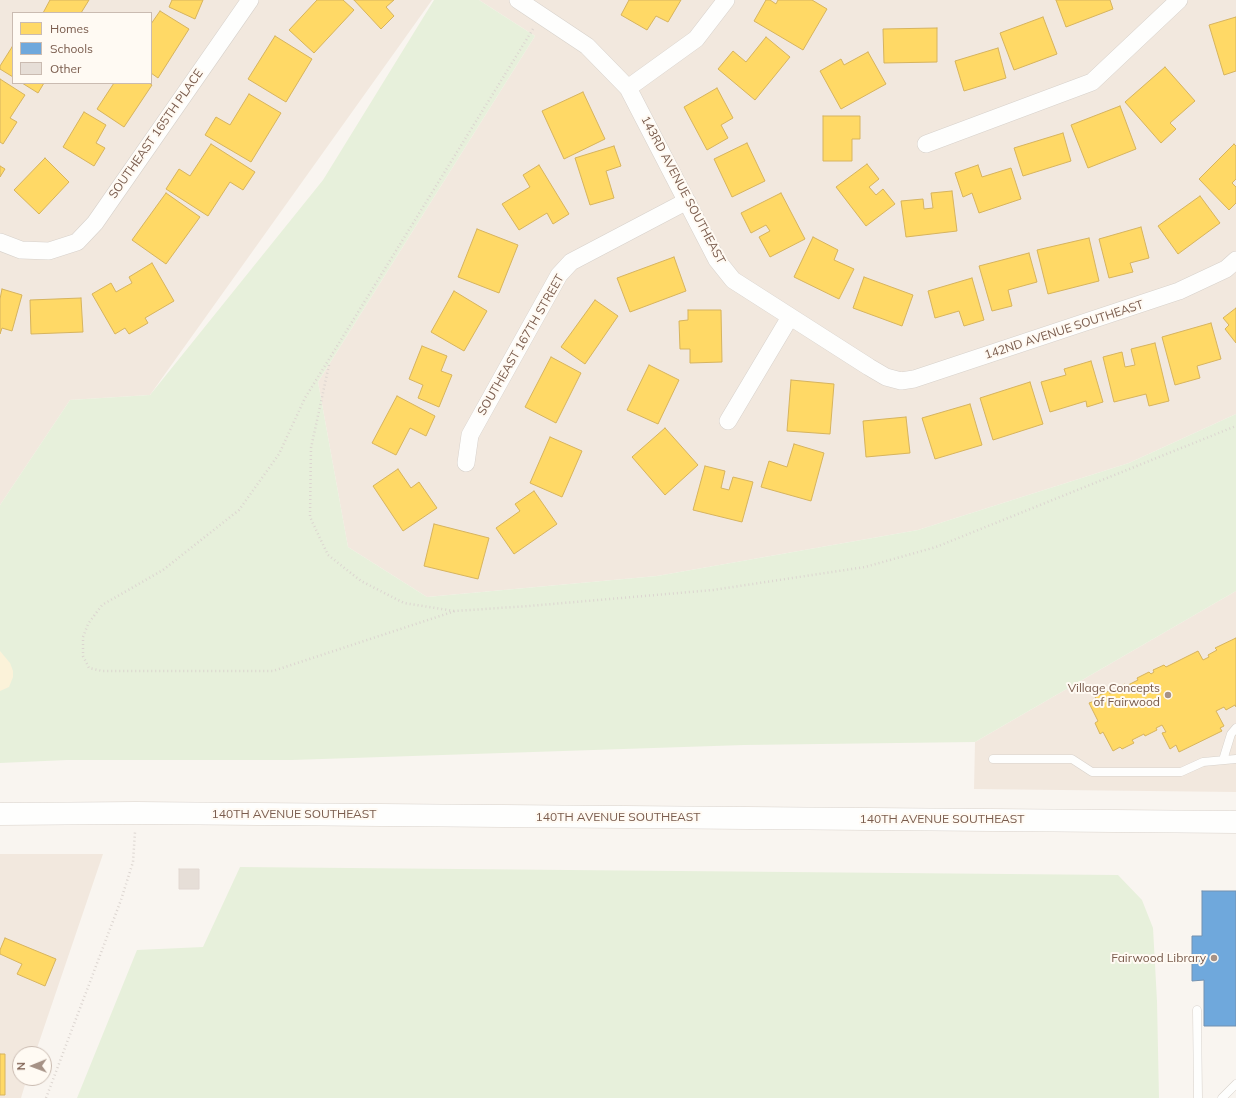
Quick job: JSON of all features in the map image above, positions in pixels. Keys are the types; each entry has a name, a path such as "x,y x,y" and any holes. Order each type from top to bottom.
{"main road":[{"name":"140TH AVENUE SOUTHEAST","path":"0,814 136,812 1236,822"}],"street":[{"name":"SOUTHEAST 165TH PLACE","path":"0,242 21,250 49,251 77,242 95,223 250,0"},
{"name":"143RD AVENUE SOUTHEAST","path":"518,0 587,46 628,88 717,260 733,280 869,367 886,376"},
{"path":"628,88 696,39 726,0"},
{"path":"926,144 1092,82 1179,0"},
{"name":"SOUTHEAST 167TH STREET","path":"466,463 470,434 559,274 571,262 687,201"},
{"name":"142ND AVENUE SOUTHEAST","path":"886,376 901,381 914,379 1179,292 1226,269 1236,260"},
{"path":"728,421 790,317"}],"lane":[{"path":"1223,760 1231,734 1236,728"},
{"path":"994,759 1072,759 1092,772 1181,772 1203,762 1236,759"},
{"path":"1197,1010 1198,1098"},
{"path":"1222,1098 1236,1084"}],"path":[{"path":"454,611 273,671 102,671 89,668 83,656 83,637 88,624 102,605 163,570 239,510 280,454 305,398 541,15"},
{"path":"329,365 311,448 310,517 328,555 361,581 404,603 454,611 713,590 865,567 936,547 1236,426"},
{"path":"46,1098 121,900 133,862 136,812"}],"shaded area":[{"path":"0,0 432,0 150,395 70,400 0,505"},
{"path":"479,0 1236,0 1236,414 1129,463 918,530 657,576 427,597 348,547 318,382 535,36"},
{"path":"1236,591 1236,792 974,789 975,742"},
{"path":"0,854 103,854 38,1046 12,1046 12,1086 25,1086 21,1098 0,1098"}],"green space":[{"path":"434,0 479,0 535,36 318,382 348,547 427,597 657,576 918,530 1129,463 1236,414 1236,591 975,742 744,745 292,760 67,760 0,763 0,505 70,400 150,395 323,180"},
{"path":"240,867 1118,875 1142,900 1153,928 1157,1001 1159,1098 77,1098 137,950 203,947"}],"sand":[{"path":"0,651 10,663 13,671 13,677 9,687 0,691"}],"building: Homes":[{"path":"50,0 89,0 82,12 44,12"},
{"path":"172,0 203,0 195,19 169,7"},
{"path":"317,0 343,0 354,10 314,53 289,30"},
{"path":"354,0 394,0 386,7 394,16 381,29"},
{"path":"629,0 681,0 668,22 656,16 647,30 621,15"},
{"path":"766,0 770,0 776,4 778,0 812,0 827,9 803,50 754,21"},
{"path":"1056,0 1110,0 1113,9 1066,27"},
{"path":"160,11 189,29 158,78 152,74 152,23"},
{"path":"1043,17 1057,54 1014,70 1000,33"},
{"path":"1236,17 1236,71 1224,75 1209,25"},
{"path":"937,28 937,62 884,63 883,29"},
{"path":"275,36 312,59 286,102 248,79"},
{"path":"766,37 790,57 755,100 718,69 733,51 746,62"},
{"path":"12,47 12,76 0,69 0,66"},
{"path":"998,48 1006,78 964,91 955,61"},
{"path":"868,52 886,84 841,109 820,71 841,59 844,65"},
{"path":"1165,67 1195,101 1170,123 1176,129 1161,143 1125,102"},
{"path":"0,79 25,95 10,118 17,122 3,144 0,142"},
{"path":"24,84 43,84 38,93"},
{"path":"113,84 152,85 124,127 97,109"},
{"path":"717,88 733,118 721,125 728,138 707,150 684,107"},
{"path":"583,92 605,139 564,159 542,111"},
{"path":"249,94 281,113 251,162 205,135 216,117 230,125"},
{"path":"1120,106 1136,149 1088,168 1071,125"},
{"path":"84,112 106,125 96,143 105,148 94,166 63,147"},
{"path":"823,116 860,116 860,139 852,139 852,161 823,161"},
{"path":"1063,133 1071,161 1023,176 1014,148"},
{"path":"747,143 765,181 732,197 714,159"},
{"path":"211,144 255,172 243,190 230,182 208,216 166,189 179,169 190,176"},
{"path":"1234,144 1236,146 1236,179 1232,183 1236,187 1236,203 1229,210 1199,179"},
{"path":"614,146 621,166 606,171 614,198 590,205 575,158"},
{"path":"45,158 69,182 39,214 14,190"},
{"path":"867,164 879,179 869,187 876,195 883,189 895,204 866,226 836,187"},
{"path":"539,165 569,214 553,224 547,213 519,230 502,204 530,187 523,175"},
{"path":"978,165 982,177 1011,168 1021,199 979,213 972,193 963,197 955,173"},
{"path":"0,166 5,169 0,177"},
{"path":"952,191 957,231 906,237 901,201 923,199 924,209 933,208 931,193"},
{"path":"166,193 200,217 166,264 132,240"},
{"path":"781,193 805,239 770,257 759,237 770,231 766,225 751,233 741,213"},
{"path":"1200,196 1220,223 1178,254 1158,226"},
{"path":"1141,227 1149,258 1130,263 1133,272 1109,278 1099,239"},
{"path":"477,229 518,245 499,293 458,277"},
{"path":"813,237 838,250 834,260 854,269 839,299 794,277"},
{"path":"1089,238 1099,281 1048,294 1037,250"},
{"path":"1029,253 1037,282 1008,290 1012,306 992,311 979,266"},
{"path":"674,257 686,291 630,312 617,278"},
{"path":"152,263 174,301 145,318 148,323 129,334 125,328 115,334 92,294 111,283 116,292 132,283 129,277"},
{"path":"864,277 913,295 902,326 853,308"},
{"path":"972,278 984,320 964,326 959,311 935,318 928,291"},
{"path":"2,289 22,295 12,331 2,328 0,334 0,299"},
{"path":"454,291 487,311 464,351 431,332"},
{"path":"81,298 83,332 31,334 30,300"},
{"path":"595,300 618,316 585,364 561,347"},
{"path":"1236,308 1236,343 1225,329 1229,325 1223,318"},
{"path":"688,310 721,310 722,362 690,363 690,349 680,349 679,321 688,320"},
{"path":"1211,323 1221,359 1197,366 1200,378 1175,385 1162,337"},
{"path":"1155,343 1169,401 1149,406 1146,394 1114,402 1103,357 1122,352 1125,367 1135,365 1131,349"},
{"path":"422,346 447,356 441,371 452,375 439,407 418,398 423,385 409,379"},
{"path":"551,357 581,373 556,423 525,407"},
{"path":"1091,361 1103,402 1087,407 1086,401 1050,412 1041,382 1066,375 1064,369"},
{"path":"649,365 679,380 658,424 627,410"},
{"path":"791,380 834,384 830,434 787,431"},
{"path":"1030,382 1043,424 993,440 980,398"},
{"path":"397,396 435,416 426,436 410,428 396,455 372,443"},
{"path":"970,404 982,445 935,459 922,418"},
{"path":"906,417 910,453 866,457 863,421"},
{"path":"665,428 698,465 665,495 632,457"},
{"path":"550,437 582,451 562,497 530,483"},
{"path":"794,444 824,453 811,501 761,487 769,461 787,467"},
{"path":"705,466 725,471 721,488 729,490 733,477 753,482 742,522 693,510"},
{"path":"398,469 411,488 419,482 437,508 403,531 373,486"},
{"path":"534,491 557,524 514,554 496,528 520,511 515,504"},
{"path":"434,524 489,538 478,579 424,566"},
{"name":"Village Concepts of Fairwood","path":"1236,638 1236,707 1235,705 1226,710 1224,707 1216,711 1224,726 1220,728 1222,731 1179,752 1176,745 1170,749 1162,733 1166,732 1162,725 1156,728 1157,730 1145,736 1144,734 1132,740 1134,743 1122,749 1120,747 1113,751 1103,732 1100,734 1095,723 1098,721 1089,703 1097,700 1095,697 1109,691 1110,694 1112,691 1125,684 1126,686 1138,680 1137,678 1149,672 1151,674 1154,672 1153,670 1164,665 1166,667 1198,651 1203,660 1217,650 1215,648"},
{"path":"5,938 56,959 45,986 17,974 22,964 0,954"},
{"path":"0,1054 5,1054 5,1095 0,1095"}],"building: Schools":[{"name":"Fairwood Library","path":"1202,891 1236,891 1236,1026 1204,1026 1204,980 1192,981 1192,936 1202,936"}],"building: Other":[{"path":"179,869 199,869 199,889 179,889"}],"place":[{"name":"Village Concepts of Fairwood","path":"1168,695"},
{"name":"Fairwood Library","path":"1214,958"}]}
